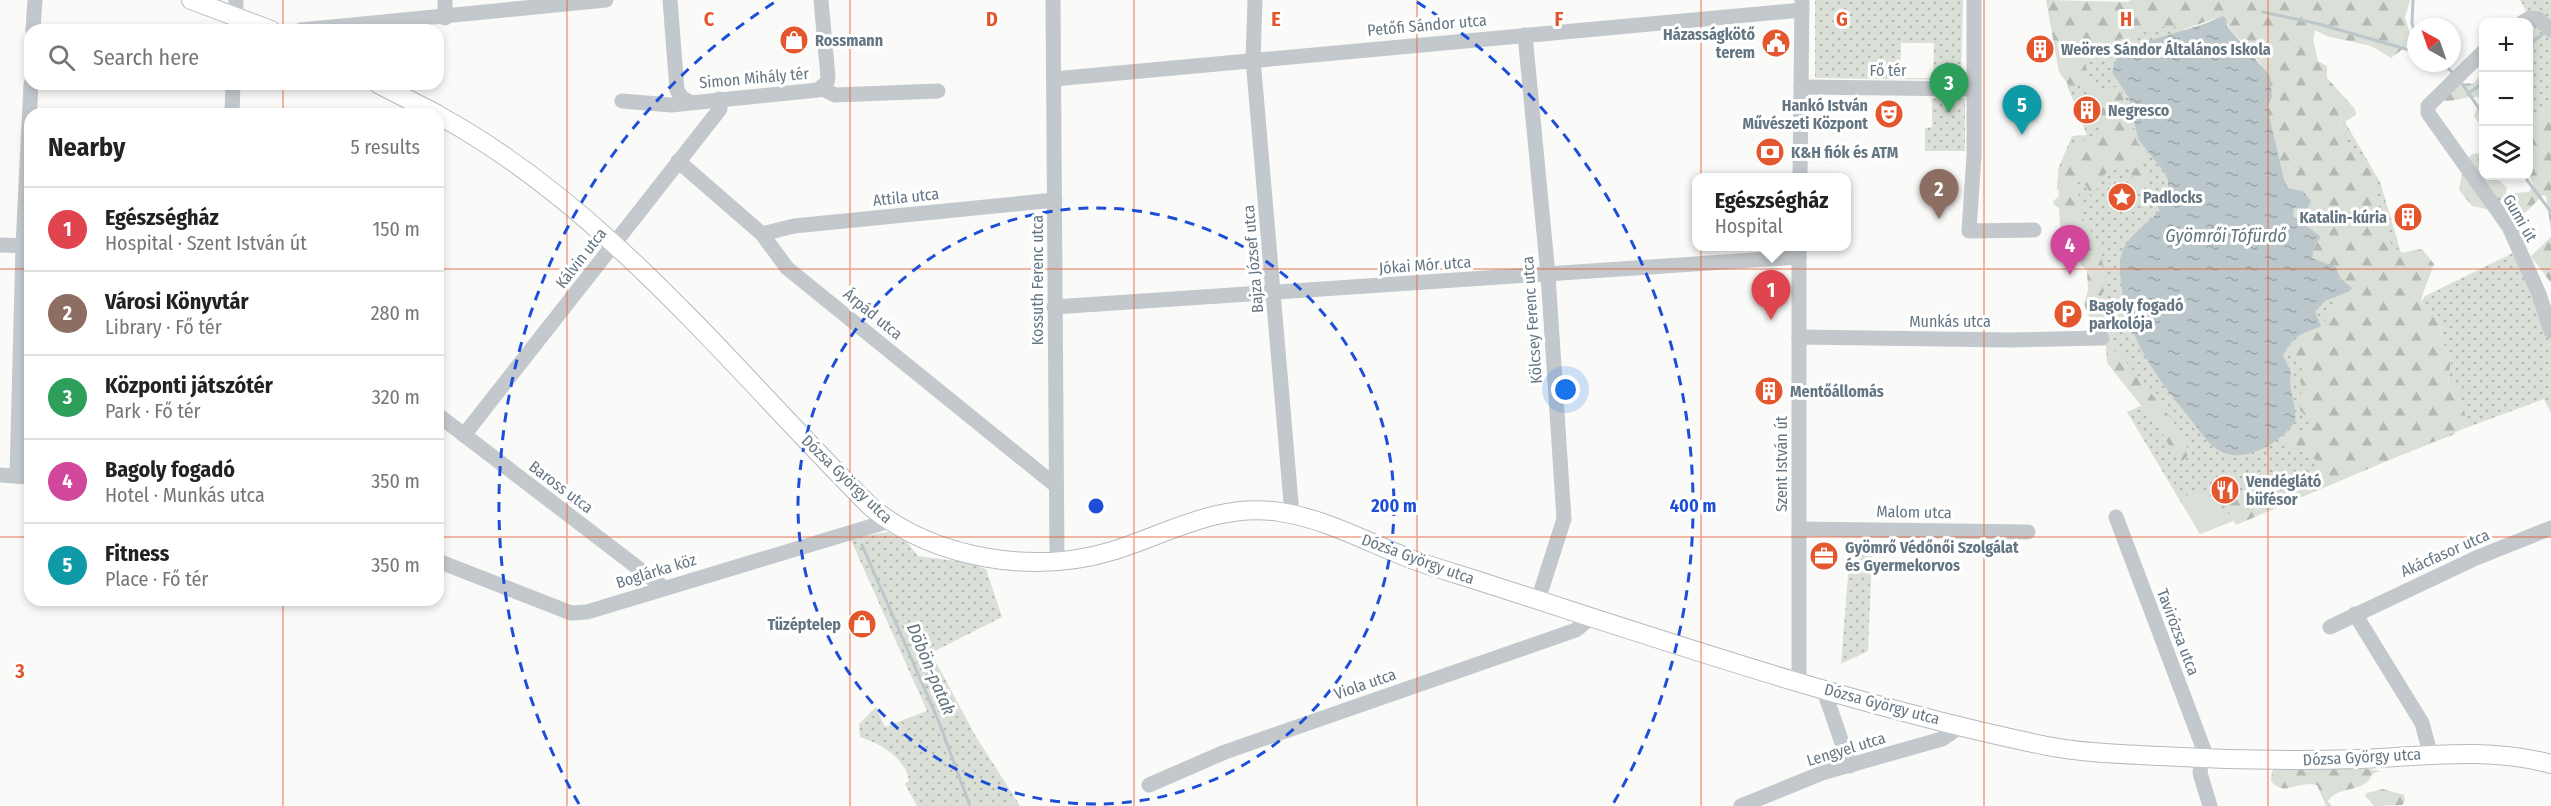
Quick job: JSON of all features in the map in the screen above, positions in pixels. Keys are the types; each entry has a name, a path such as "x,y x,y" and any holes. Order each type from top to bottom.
{"main road":[{"path":"190,0 257,24"},
{"name":"Dózsa György utca","path":"390,90 425,108"},
{"name":"Dózsa György utca","path":"444,118 479,137 514,162 615,244 847,483 889,521 941,547 997,558 1057,561 1111,551 1202,518 1231,511 1257,510 1292,514 1323,523 1412,559 1798,681 1961,726 2079,751 2287,761 2430,753 2529,758 2551,764"}],"street":[{"path":"33,24 35,0"},
{"path":"445,0 445,18"},
{"path":"373,24 606,0"},
{"name":"Simon Mihály tér","path":"670,0 677,90 682,98 688,101"},
{"name":"Simon Mihály tér","path":"622,101 671,105 688,101 815,91 821,88 828,76 821,0"},
{"name":"Kossuth Ferenc utca","path":"1053,0 1057,561"},
{"name":"Bajza József utca","path":"1255,0 1253,59 1292,514"},
{"path":"1974,0 1974,155 1969,231 2034,230"},
{"path":"1800,173 1802,5"},
{"name":"Petőfi Sándor utca","path":"1054,79 1802,5"},
{"path":"2533,20 2548,27"},
{"name":"Kölcsey Ferenc utca","path":"1525,34 1548,274 1564,519 1538,600"},
{"name":"Gumi út","path":"2479,56 2428,106 2428,113 2509,227 2539,294 2551,331"},
{"name":"Fő tér","path":"1801,87 1974,89"},
{"name":"Simon Mihály tér","path":"821,88 835,95 938,91"},
{"path":"30,108 31,90"},
{"path":"232,108 233,90"},
{"name":"Kálvin utca","path":"464,435 720,109 719,99"},
{"name":"Árpád utca","path":"678,162 762,234 787,268 1055,485"},
{"name":"Attila utca","path":"762,234 794,226 1055,200"},
{"path":"0,245 24,246"},
{"name":"Jókai Mór utca","path":"1054,308 1548,274 1799,251"},
{"name":"Szent István út","path":"1798,681 1799,251"},
{"name":"Munkás utca","path":"1799,337 2102,338"},
{"name":"Baross utca","path":"444,420 663,587"},
{"path":"0,475 24,477"},
{"name":"Tavirózsa utca","path":"2116,517 2204,758 2200,773 2210,806"},
{"name":"Boglárka köz","path":"444,563 571,613 587,612 663,587 889,521"},
{"name":"Akácfasor utca","path":"2330,627 2551,528"},
{"name":"Malom utca","path":"1799,530 2028,532"},
{"path":"2355,614 2422,723 2430,753"},
{"name":"Viola utca","path":"1149,785 1225,752 1576,630 1591,617"},
{"path":"1823,688 1850,766"},
{"name":"Lengyel utca","path":"1741,806 1822,773 1942,739 1961,726"}],"green space":[{"path":"1815,0 1963,0 1961,80 1815,78","holes":["1901,43 1934,43 1933,78 1900,78"]},
{"path":"2046,0 2127,2 2132,0 2410,0 2405,17 2407,46 2391,58 2371,46 2326,36 2315,30 2313,40 2318,61 2327,66 2327,78 2355,109 2356,115 2344,122 2344,136 2376,179 2374,198 2386,220 2390,242 2400,253 2422,249 2434,264 2421,302 2441,321 2440,338 2451,357 2448,385 2458,388 2466,418 2463,429 2236,525 2221,499 2238,499 2259,486 2279,488 2308,475 2323,464 2286,443 2293,431 2314,433 2310,420 2300,410 2302,362 2289,352 2292,343 2325,321 2335,294 2312,258 2315,244 2319,241 2317,232 2293,216 2294,208 2308,208 2303,191 2286,188 2267,107 2271,96 2266,72 2222,16 2182,30 2166,26 2082,50 2088,76 2095,92 2119,86 2137,142 2147,154 2140,161 2149,178 2141,192 2128,181 2133,178 2128,167 2118,171 2111,169 2103,176 2093,198 2083,181 2075,183 2083,208 2081,216 2090,229 2102,259 2105,279 2101,301 2111,330 2112,349 2120,354 2173,421 2190,453 2180,464 2159,428 2107,363 2105,332 2093,325 2084,304 2088,290 2087,270 2081,265 2079,233 2066,232 2065,228 2060,227 2059,208 2054,205 2053,201 2061,195 2060,190 2057,189 2058,178 2065,159 2086,140 2104,130 2085,84 2070,87 2059,72"},
{"path":"2520,0 2551,0 2551,103 2537,116 2533,116 2533,18 2519,18 2527,13"},
{"path":"2155,16 2331,98 2380,182 2455,434 2200,534 2127,412 2147,403 2105,345 2093,271 2081,228 2059,202 2058,169 2072,136 2087,135 2068,88 2058,43"},
{"path":"2479,76 2479,98 2445,101 2441,96 2457,84 2474,83"},
{"path":"1965,98 1965,151 1925,151 1925,128 1932,127 1932,99"},
{"path":"2479,103 2479,123 2474,116"},
{"path":"2551,103 2551,230 2546,196 2543,195 2523,215 2518,215 2510,203 2514,193 2529,192 2533,185 2533,116 2537,116"},
{"path":"2479,153 2479,180 2499,180 2507,188 2506,194 2491,210 2472,206 2459,190 2464,162 2472,154"},
{"path":"2551,237 2551,283 2531,256"},
{"path":"2519,250 2551,331 2551,413 2544,399 2463,429 2466,418 2448,386 2451,357 2440,338 2441,321 2421,302 2425,296"},
{"path":"2201,487 2228,523 2200,534 2180,499"},
{"path":"887,532 907,542 918,556 964,562 986,569 1002,617 931,653 975,735 1020,806 917,806 905,784 909,780 903,765 884,748 860,737 859,724 876,707 885,727 927,711 850,538"},
{"path":"1850,550 1872,552 1868,651 1841,664"},
{"path":"2310,767 2380,771 2362,785 2342,791 2332,797 2328,801 2331,806 2326,806 2317,785 2281,788 2271,781 2272,771 2278,768"},
{"path":"2383,789 2404,795 2405,801 2402,805 2374,806 2365,795"}],"water":[{"name":"Gyömrői Tófürdő","path":"2222,16 2226,18 2227,26 2270,76 2272,97 2267,107 2286,188 2303,191 2311,201 2308,208 2294,208 2293,216 2321,237 2315,244 2312,258 2336,267 2340,278 2352,288 2350,291 2325,301 2315,312 2321,326 2295,339 2283,355 2291,372 2290,384 2295,422 2273,443 2244,455 2224,453 2210,443 2156,373 2136,339 2129,321 2120,265 2126,244 2160,210 2157,206 2168,187 2168,180 2138,139 2129,98 2112,72 2119,50 2204,24"}],"waterway":[{"path":"2412,18 2413,0"},
{"path":"2263,12 2319,24 2407,49"},
{"path":"2533,42 2545,32"},
{"path":"2452,72 2455,75"},
{"path":"2461,82 2479,109"},
{"path":"2468,94 2479,86"},
{"path":"2527,180 2551,212"},
{"name":"Döbön-patak","path":"862,545 939,722 970,806"}],"place":[{"name":"Rossmann","path":"794,40"},
{"name":"Házasságkötő terem","path":"1776,43"},
{"name":"Weöres Sándor Általános Iskola","path":"2040,49"},
{"name":"Negresco","path":"2087,110"},
{"name":"Központi játszótér","path":"1949,113"},
{"name":"Hankó István Művészeti Központ","path":"1889,114"},
{"name":"Fitness","path":"2022,135"},
{"name":"K&H fiók és ATM","path":"1770,152"},
{"name":"Padlocks","path":"2122,197"},
{"name":"Katalin-kúria","path":"2408,217"},
{"name":"Városi Könyvtár","path":"1939,219"},
{"name":"Bagoly fogadó","path":"2070,275"},
{"name":"Bagoly fogadó parkolója","path":"2068,314"},
{"name":"Egészségház","path":"1771,320"},
{"name":"Mentőállomás","path":"1769,391"},
{"name":"Vendéglátó büfésor","path":"2225,490"},
{"name":"Gyömrő Védőnői Szolgálat és Gyermekorvos","path":"1824,556"},
{"name":"Tüzéptelep","path":"862,624"}]}
